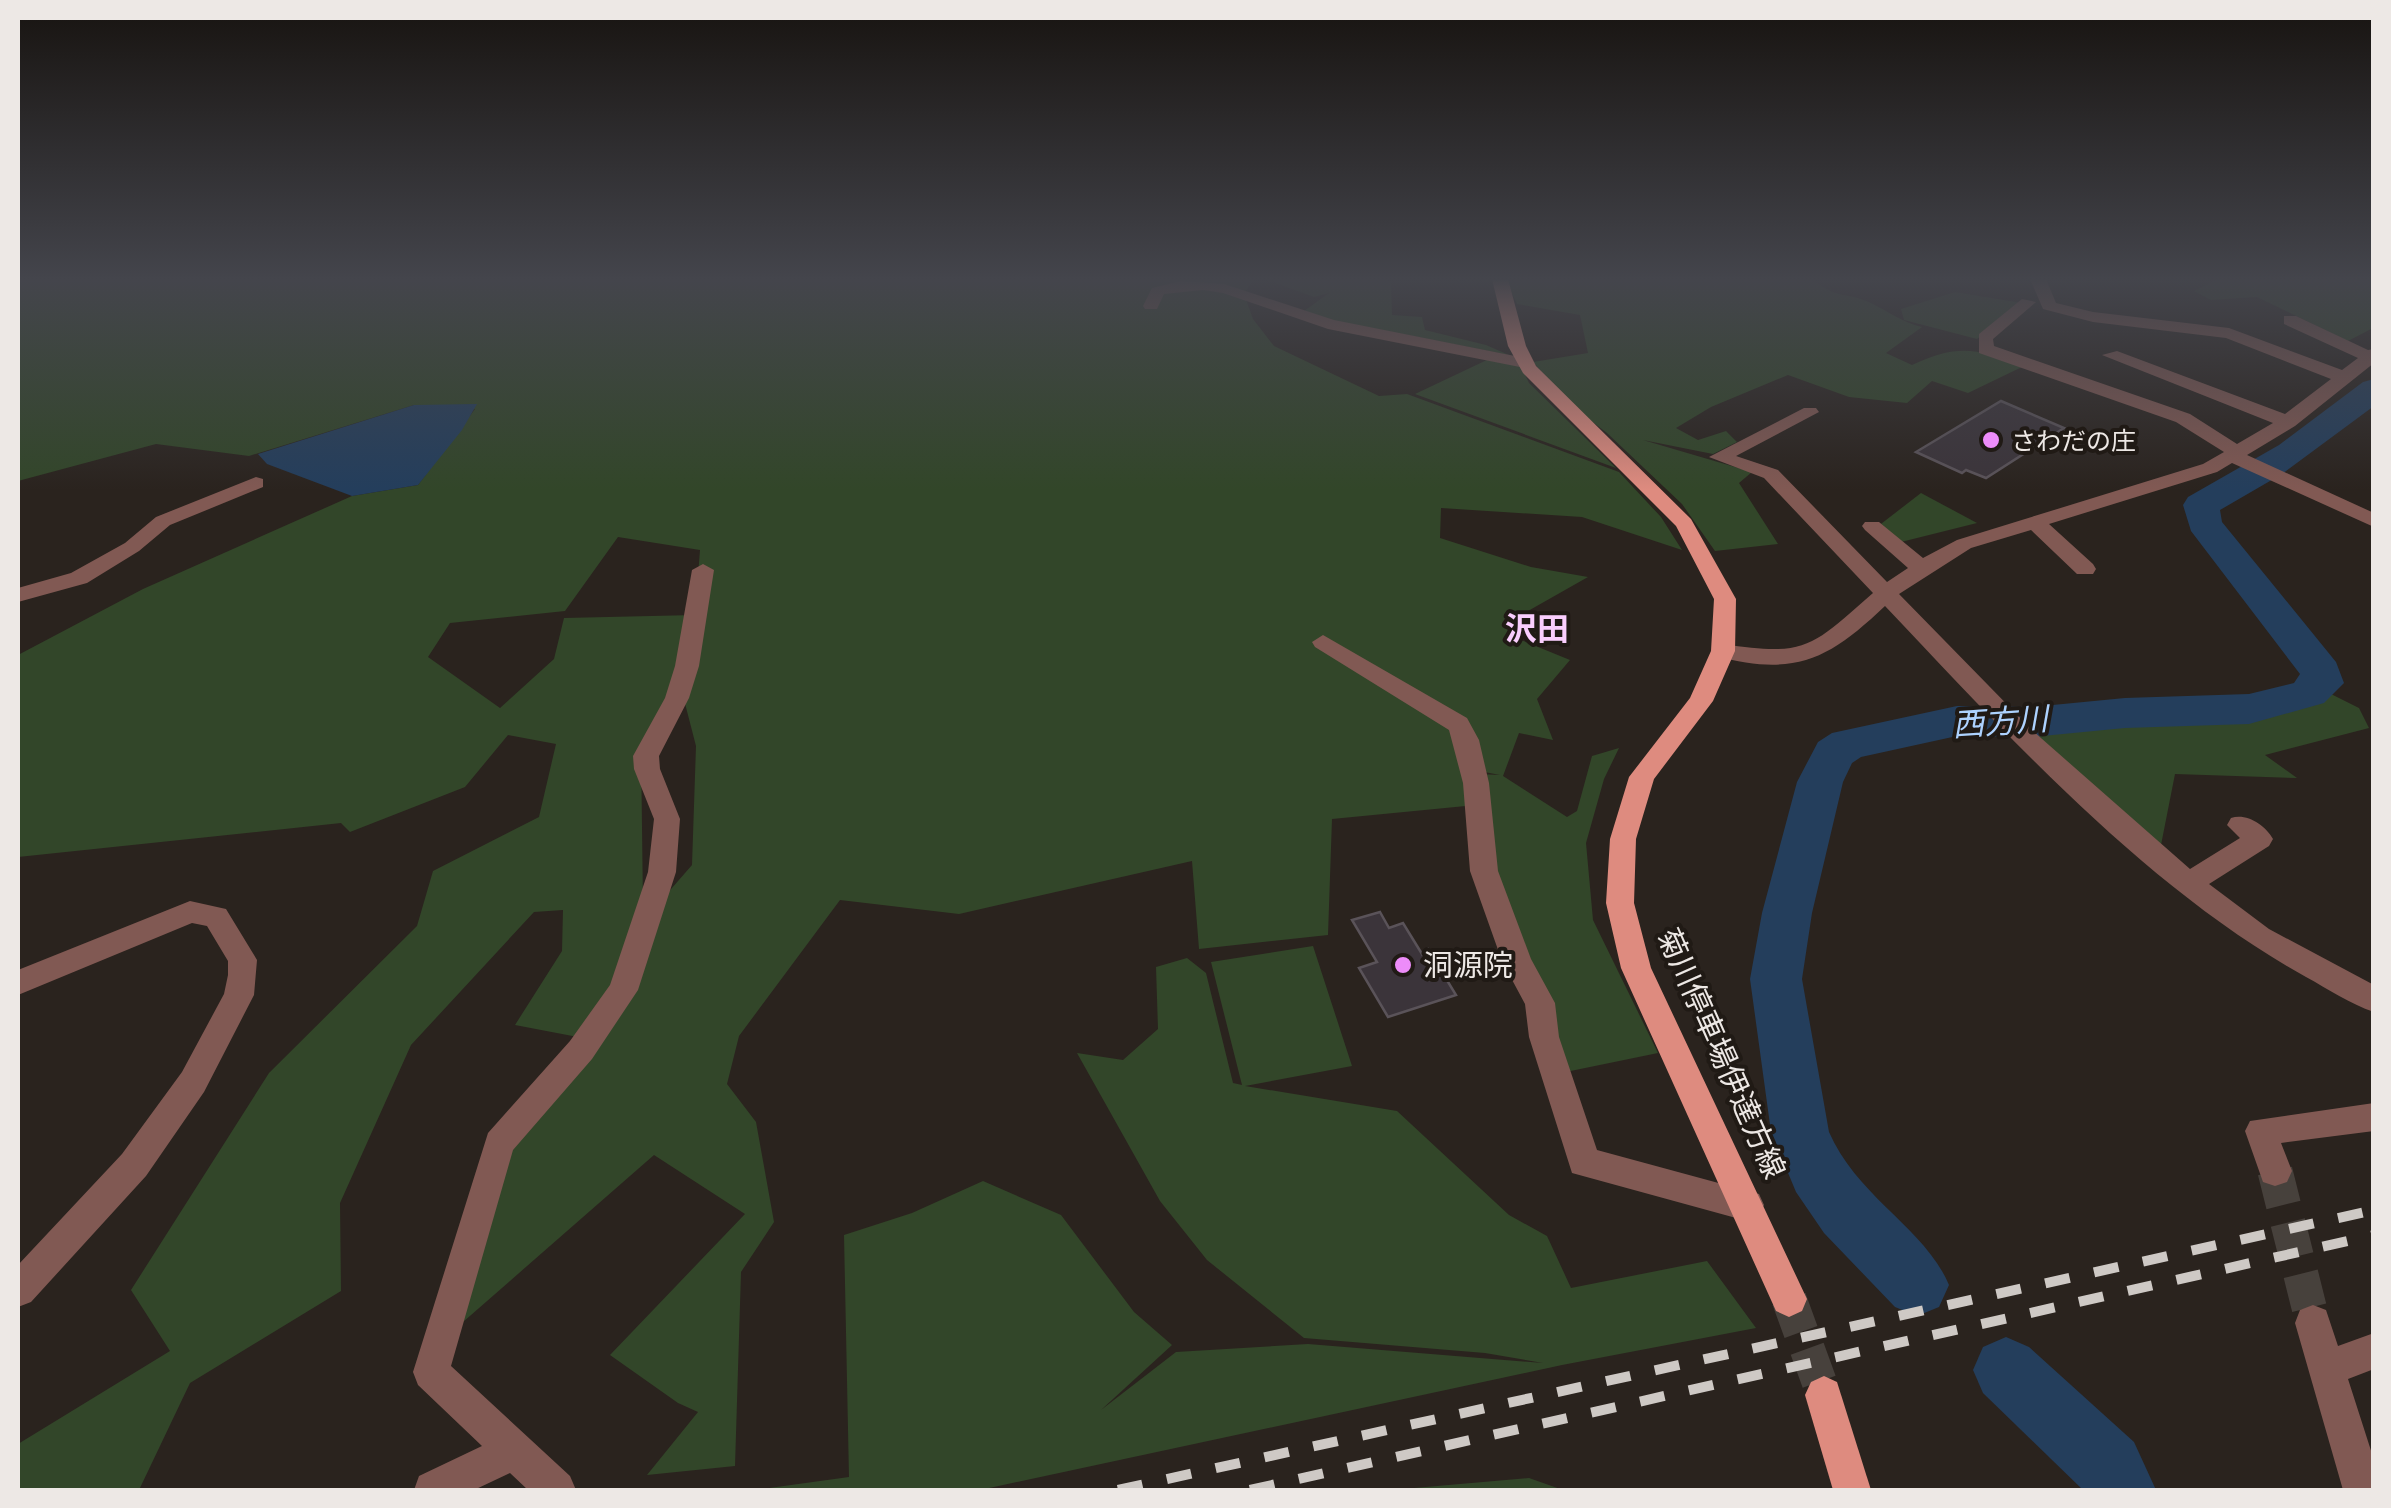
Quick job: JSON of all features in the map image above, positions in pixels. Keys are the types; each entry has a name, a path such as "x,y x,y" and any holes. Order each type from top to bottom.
{"main road":[{"name":"菊川停車場伊達方線","path":"1519,349 1550,393 1684,524 1725,599 1723,652 1701,701 1642,777 1623,839 1620,904 1636,968 1789,1298"},
{"path":"1824,1395 1852,1490"}],"street":[{"path":"1460,349 1526,362"},
{"path":"1987,349 2183,418 2236,455 2374,521"},
{"path":"2272,349 2346,378"},
{"path":"2111,354 2288,422"},
{"path":"1723,652 1788,658 1817,650 1840,636 1886,592 1964,544 2183,478 2236,455 2288,422 2371,356"},
{"path":"1810,412 1719,456 1771,474 2024,737 2188,883 2259,937 2374,1000"},
{"path":"18,595 78,578 105,565 163,521 256,482"},
{"path":"2035,523 2084,569"},
{"path":"1872,526 1921,568"},
{"path":"556,1490 431,1372 499,1143 581,1050 623,990 662,872 667,819 647,769 646,756 676,698 687,666 703,570"},
{"path":"1323,642 1458,724 1467,740 1476,783 1484,871 1517,961 1540,1004 1544,1037 1584,1162 1748,1204"},
{"path":"2188,883 2260,839 2240,826"},
{"path":"18,983 190,912 216,917 242,960 244,975 238,995 193,1082 134,1165 18,1290"},
{"path":"2276,1171 2261,1132 2374,1117"},
{"path":"2312,1323 2363,1490"},
{"path":"2326,1369 2374,1352"},
{"path":"433,1490 515,1450"}],"green space":[{"path":"18,349 1281,349 1379,396 1407,394 1619,472 1661,517 1682,550 1582,517 1441,508 1440,538 1531,567 1588,577 1528,611 1511,636 1570,660 1537,699 1553,740 1519,733 1503,776 1567,817 1577,811 1592,756 1619,748 1604,779 1586,843 1593,920 1658,1053 1556,1074 1484,868 1477,774 1500,775 1474,770 1476,805 1332,819 1328,935 1199,949 1192,861 959,914 840,900 739,1036 727,1084 756,1122 774,1222 741,1272 735,1466 647,1475 698,1412 678,1403 610,1355 745,1214 654,1155 455,1329 510,1141 593,1053 658,904 692,865 696,746 681,688 641,748 643,904 614,993 583,1038 515,1025 562,951 563,910 534,912 411,1045 340,1203 341,1291 190,1383 139,1490 18,1490 18,1444 170,1351 131,1290 269,1073 417,926 433,871 539,817 556,744 508,735 465,787 350,832 341,823 18,857 18,655 143,589 352,496 418,485 475,409 414,405 249,456 156,444 18,481","holes":["618,537 700,550 695,615 564,618 554,659 500,708 428,657 450,623 565,611"]},
{"path":"1587,349 1891,349 1886,353 1912,365 1943,353 1968,351 2024,366 1968,393 1932,381 1907,403 1849,397 1788,375 1711,407 1676,428 1698,440 1726,431 1737,442 1713,454 1643,440 1752,472 1739,483 1778,544 1715,551 1682,504 1607,433 1573,407 1533,362 1588,353"},
{"path":"1489,359 1521,366 1529,383 1616,468 1415,394"},
{"path":"1921,493 1977,523 1897,543 1877,527"},
{"path":"2331,694 2359,708 2369,728 2265,755 2297,778 2175,774 2161,845 2032,732 2113,719 2256,713"},
{"path":"1313,946 1352,1066 1245,1086 1397,1111 1509,1215 1547,1236 1571,1288 1707,1261 1756,1328 1562,1365 980,1490 755,1490 849,1477 844,1235 912,1213 983,1181 1061,1215 1134,1312 1172,1345 1101,1410 1176,1352 1308,1344 1543,1363 1485,1353 1304,1338 1207,1260 1160,1201 1077,1053 1123,1060 1158,1029 1156,967 1187,958 1206,973 1233,1083 1242,1085 1211,962"},
{"path":"1529,1478 1563,1490 1408,1490 1414,1488"}],"water":[{"path":"477,404 462,430 418,485 352,496 267,464 258,454 414,405"}],"building":[{"name":"さわだの庄","path":"2001,401 2064,428 1986,478 1966,470 1962,473 1916,452"},
{"name":"洞源院","path":"1380,912 1389,928 1403,923 1422,954 1428,949 1456,995 1388,1017 1359,968 1377,962 1352,920"}],"waterway":[{"name":"西方川","path":"1917,1285 1846,1213 1817,1173 1800,1132 1776,979 1787,913 1820,782 1834,753 1848,744 1957,721 2032,722 2125,713 2249,709 2309,693 2323,683 2321,672 2204,523 2201,505 2291,452 2374,389"},
{"name":"西方川","path":"2006,1370 2109,1467 2121,1490"}],"tunnel":[{"path":"2275,1171 2313,1323"},
{"path":"1789,1299 1824,1395"}],"railway":[{"path":"1118,1490 2374,1210"},
{"path":"1250,1490 2374,1235"}],"place":[{"name":"さわだの庄","path":"1991,440"},
{"name":"洞源院","path":"1403,965"}],"district":[{"name":"沢田","path":"1537,628"}]}
